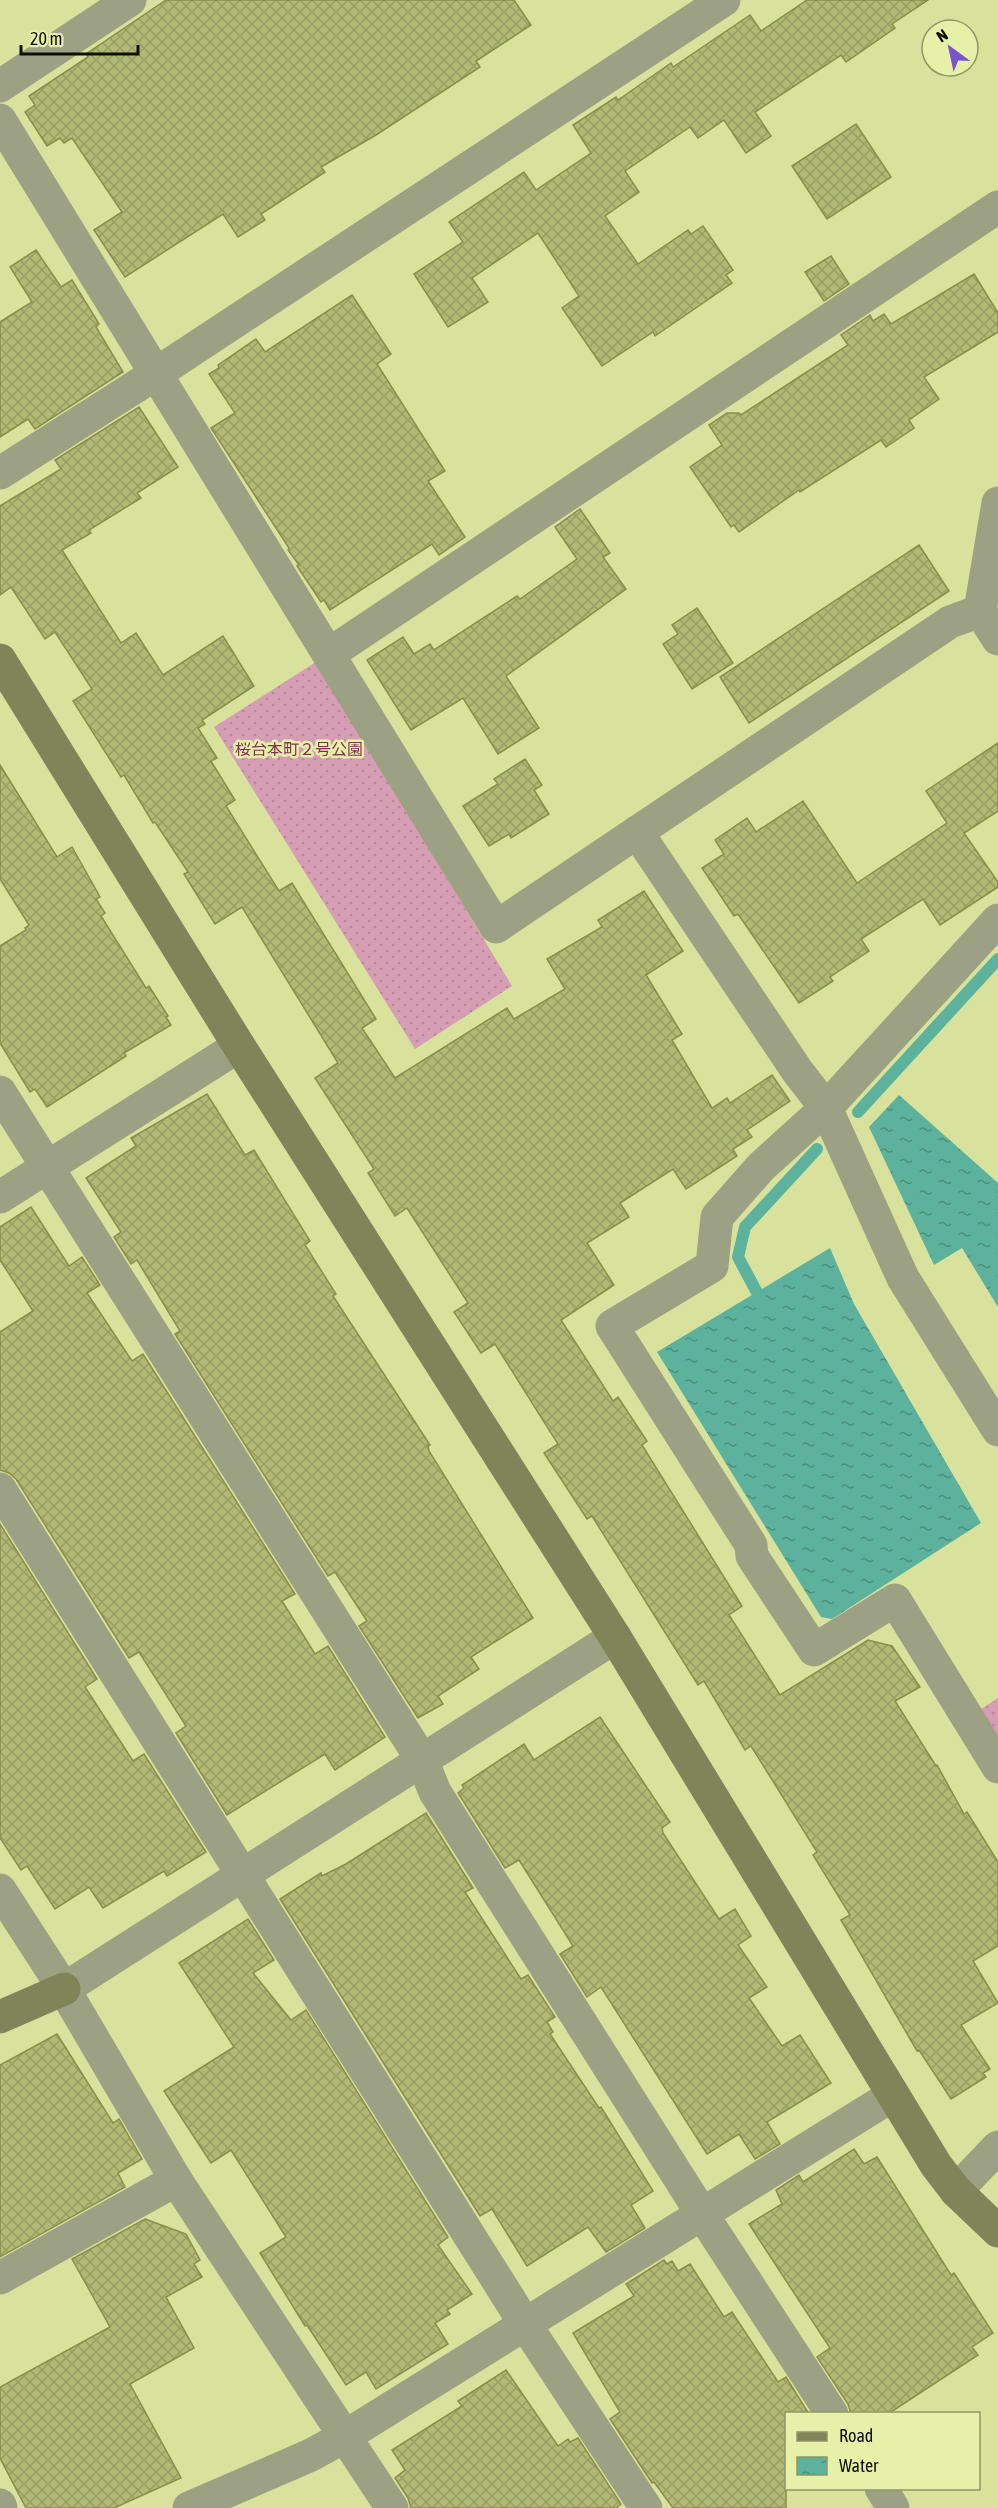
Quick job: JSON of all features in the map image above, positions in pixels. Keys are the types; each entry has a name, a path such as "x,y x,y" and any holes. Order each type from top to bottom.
{"street":[{"path":"0,86 130,0"},
{"path":"0,473 157,373 705,5"},
{"path":"0,120 496,927 950,622 980,611"},
{"path":"329,654 998,207"},
{"path":"998,503 980,611 998,639"},
{"path":"0,660 239,1046 615,1637 936,2165 956,2191 998,2231"},
{"path":"637,832 798,1072 826,1107 903,1278 998,1430"},
{"path":"998,920 826,1107 761,1167 717,1217 712,1266 612,1326 751,1545 752,1556 813,1650 895,1600 998,1767"},
{"path":"0,1197 239,1046"},
{"path":"0,1092 422,1760 435,1792 702,2214 831,2412"},
{"path":"0,1489 525,2324 646,2508"},
{"path":"0,2017 64,1989 615,1637"},
{"path":"0,1890 64,1989 176,2180 392,2508"},
{"path":"189,2508 311,2455 344,2437 893,2095"},
{"path":"956,2191 998,2147"},
{"path":"0,2278 176,2180"},
{"path":"882,2490 893,2508"}],"green space":[{"name":"桜台本町２号公園","path":"316,662 512,986 415,1049 214,727"},
{"path":"998,1698 998,1736 981,1709"}],"water":[{"path":"899,1095 998,1183 998,1307 962,1248 934,1265 869,1127"},
{"path":"830,1248 854,1304 981,1523 832,1619 821,1617 657,1352"}],"building":[{"path":"166,0 514,0 531,25 476,61 480,67 376,135 321,167 325,172 261,214 265,220 238,237 223,214 125,277 94,230 122,212 72,138 64,143 60,138 47,146 25,112 35,105 29,96 88,57 86,54"},
{"path":"807,0 928,0 892,24 895,28 846,62 841,55 755,112 771,136 746,153 724,120 698,138 690,127 625,171 639,192 605,216 638,264 688,230 691,234 703,226 733,270 726,275 732,283 655,336 653,332 602,366 562,308 579,296 538,233 472,278 488,302 448,327 414,274 463,242 449,222 524,172 536,190 591,153 573,125 616,97 618,100 671,63 673,67 750,15 761,31"},
{"path":"856,124 891,177 827,219 792,166"},
{"path":"36,250 61,287 72,280 99,324 96,327 123,372 35,429 28,419 0,437 0,322 32,302 10,267"},
{"path":"831,256 849,284 824,301 805,272"},
{"path":"974,274 998,313 998,332 924,377 939,399 909,420 914,428 886,447 881,440 800,492 799,490 739,532 734,525 731,527 690,467 722,445 709,425 727,413 741,415 848,345 841,335 870,315 873,321 884,314 891,324"},
{"path":"352,295 391,354 377,364 445,471 428,481 465,537 439,555 432,544 330,610 324,600 321,602 297,566 299,565 288,550 289,548 211,428 235,413 209,374 219,368 218,365 256,339 265,352"},
{"path":"139,407 178,467 137,493 141,498 89,530 91,533 62,550 121,643 136,633 163,675 223,636 254,686 202,720 205,724 198,728 217,758 211,761 235,800 226,806 279,891 292,883 376,1019 362,1028 395,1078 507,1008 514,1019 565,989 547,959 602,927 598,920 644,891 683,951 646,975 682,1034 672,1040 712,1108 727,1098 730,1103 772,1075 790,1101 747,1130 752,1137 733,1149 737,1156 686,1189 673,1169 620,1203 629,1217 587,1243 614,1285 561,1320 613,1401 618,1397 647,1441 642,1445 742,1606 729,1615 780,1695 868,1640 892,1646 920,1687 895,1701 937,1765 964,1814 967,1812 998,1862 998,1946 973,1961 998,2003 961,2025 990,2069 983,2073 986,2077 951,2099 919,2050 917,2051 841,1920 850,1915 813,1855 817,1852 751,1746 745,1750 704,1681 698,1685 592,1516 587,1519 544,1453 558,1444 495,1344 481,1353 454,1312 468,1303 407,1208 395,1216 368,1173 374,1169 315,1078 338,1063 242,907 215,924 184,874 188,872 155,822 153,823 124,775 121,777 73,701 92,689 55,632 45,639 11,587 0,595 0,506 61,469 55,460"},
{"path":"580,509 610,553 603,557 626,589 506,676 539,728 498,754 463,698 411,730 367,660 403,637 414,654 430,644 434,650 517,596 520,599 577,559 555,527"},
{"path":"919,545 949,591 749,723 720,677"},
{"path":"697,608 733,663 692,689 663,644 678,634 672,625"},
{"path":"998,743 998,811 964,833 998,882 998,887 940,925 923,899 861,939 869,951 830,977 833,981 799,1003 738,914 734,916 702,868 724,854 715,840 747,818 756,832 803,801 857,883 947,823 926,791"},
{"path":"525,759 542,785 534,790 549,814 511,838 509,834 489,846 463,806 498,784 494,779"},
{"path":"0,765 57,857 72,847 100,897 96,899 105,913 101,916 146,988 149,986 168,1016 166,1017 171,1025 124,1053 126,1056 47,1107 35,1089 30,1092 0,1043 0,946 26,930 25,928 29,925 0,879"},
{"path":"207,1094 245,1155 254,1150 310,1241 305,1245 336,1294 333,1296 430,1445 428,1446 429,1451 533,1618 471,1657 479,1669 438,1696 443,1704 418,1718 359,1626 367,1621 335,1572 328,1576 175,1334 180,1331 137,1260 131,1264 114,1237 121,1232 86,1178 136,1146 131,1138"},
{"path":"31,1207 69,1266 82,1257 100,1285 87,1293 132,1361 143,1354 295,1594 282,1601 315,1654 328,1646 385,1737 335,1770 325,1754 227,1815 176,1733 186,1726 139,1652 129,1658 16,1479 0,1470 0,1332 33,1311 0,1260 0,1227"},
{"path":"0,1524 97,1679 85,1687 133,1761 144,1754 206,1852 167,1876 164,1871 103,1908 89,1887 55,1909 27,1866 21,1870 0,1838"},
{"path":"600,1717 670,1822 662,1828 663,1833 719,1919 735,1909 751,1936 738,1945 767,1987 749,1998 782,2046 800,2035 831,2083 767,2122 780,2144 755,2159 739,2134 707,2154 601,1987 587,1997 560,1954 573,1946 519,1860 505,1868 458,1793 464,1788 462,1785 524,1744 534,1760"},
{"path":"426,1813 473,1888 465,1892 521,1979 528,1975 555,2017 547,2022 553,2032 550,2034 599,2108 601,2107 653,2191 631,2205 645,2228 606,2252 588,2227 527,2266 492,2209 480,2216 280,1899 321,1873 322,1876 346,1864"},
{"path":"248,1919 274,1960 253,1973 291,2020 306,2010 448,2237 438,2245 472,2294 447,2310 450,2314 435,2323 448,2344 376,2389 366,2372 346,2385 307,2325 305,2326 260,2253 286,2237 231,2150 211,2163 164,2091 234,2047 179,1963"},
{"path":"57,2034 113,2123 119,2119 142,2159 118,2173 125,2187 0,2257 0,2065"},
{"path":"854,2149 864,2164 877,2157 951,2275 954,2273 993,2333 972,2347 978,2355 891,2412 850,2412 848,2404 817,2357 830,2348 749,2224 782,2204 776,2190 799,2175 803,2182"},
{"path":"145,2219 186,2234 200,2260 194,2264 202,2277 166,2297 194,2348 130,2384 181,2478 114,2508 26,2508 0,2458 0,2387 110,2327 72,2259"},
{"path":"664,2260 667,2264 672,2261 678,2271 690,2264 724,2317 732,2312 778,2382 786,2377 808,2412 785,2412 786,2508 673,2508 654,2482 652,2483 610,2419 620,2412 573,2333 634,2296 626,2284"},
{"path":"506,2370 558,2446 568,2439 570,2442 578,2438 621,2504 616,2508 411,2508 408,2498 395,2478 405,2470 392,2450 462,2406 458,2401"}],"waterway":[{"path":"858,1112 998,959"},
{"path":"761,1300 738,1257 745,1227 817,1149"}]}
